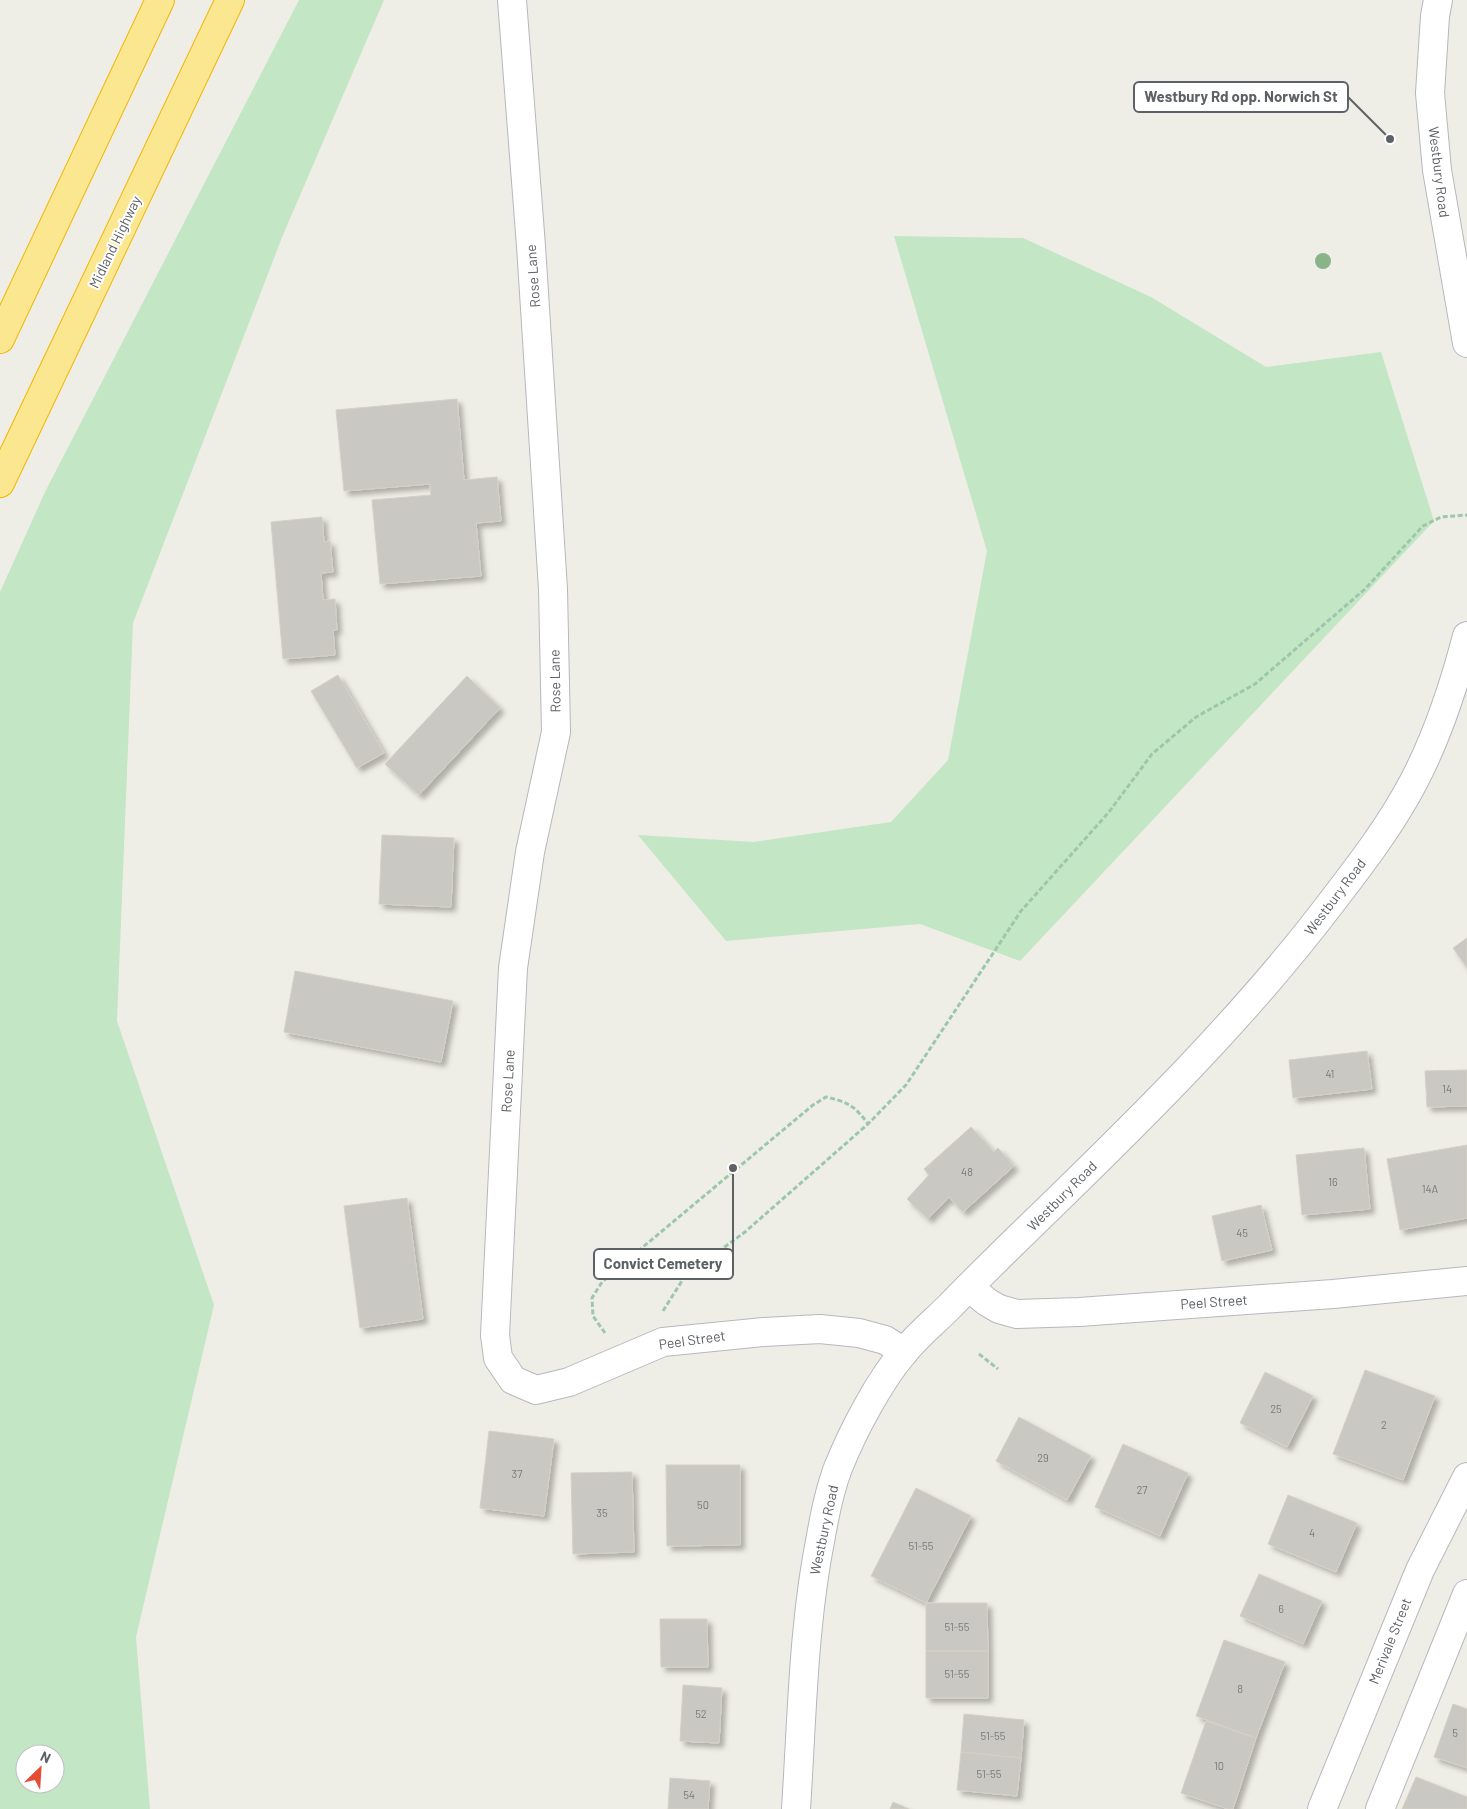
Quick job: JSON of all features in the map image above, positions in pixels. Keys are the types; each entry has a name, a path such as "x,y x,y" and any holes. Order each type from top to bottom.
{"highway":[{"path":"0,339 160,0"},
{"name":"Midland Highway","path":"0,483 230,0"},
{"path":"180,107 240,0"}],"street":[{"name":"Rose Lane","path":"498,1358 496,1326 513,968 530,852 556,732 553,588 512,0"},
{"name":"Westbury Road","path":"1438,0 1435,16 1430,93 1437,170 1467,343"},
{"name":"Westbury Road","path":"796,1809 808,1613 816,1560 837,1470 878,1390 904,1352 1189,1067 1298,946 1362,863 1390,822 1414,781 1436,733 1456,676 1467,636"},
{"name":"Peel Street","path":"969,1286 993,1306 1017,1314 1079,1312 1323,1294 1467,1280"},
{"name":"Peel Street","path":"498,1358 513,1380 536,1390 569,1382 663,1342 764,1332 820,1329 859,1333 879,1338 904,1352"},
{"name":"Merivale Street","path":"1322,1809 1420,1570 1467,1477"},
{"path":"1380,1809 1467,1594"}],"path":[{"path":"663,1342 663,1309 685,1276 745,1232 868,1124 906,1085 1021,911 1109,812 1152,754 1196,717 1255,684 1365,589 1423,526 1441,517 1467,515"},
{"path":"624,1357 593,1316 592,1298 602,1282 813,1105 826,1097 845,1101 858,1110 868,1124"},
{"path":"979,1354 998,1369"}],"green space":[{"path":"299,0 384,0 283,235 133,623 117,1021 214,1305 136,1637 150,1809 0,1809 0,592 45,492"},
{"path":"894,236 1023,238 1151,297 1266,367 1381,352 1434,521 1020,961 920,924 726,941 638,835 754,842 891,822 948,760 987,551"}],"building":[{"path":"457,399 464,480 497,477 501,521 476,523 481,576 380,584 372,500 431,495 430,484 344,491 336,410"},
{"path":"322,517 324,542 330,541 333,572 321,573 323,600 335,599 337,630 333,630 335,655 283,659 271,522"},
{"path":"338,675 384,753 357,768 311,691"},
{"path":"467,676 500,708 419,795 385,764"},
{"path":"382,835 454,838 451,907 379,904"},
{"path":"1467,938 1467,968 1453,948"},
{"path":"295,971 453,1001 441,1062 284,1032"},
{"path":"1367,1051 1372,1089 1293,1098 1289,1060"},
{"path":"1467,1070 1467,1106 1427,1107 1425,1071"},
{"path":"971,1127 994,1152 998,1148 1014,1166 963,1212 949,1197 928,1219 907,1199 929,1175 924,1169"},
{"path":"1467,1145 1467,1218 1400,1230 1387,1159"},
{"path":"1364,1148 1370,1209 1302,1215 1296,1155"},
{"path":"407,1198 423,1319 360,1328 344,1206"},
{"path":"1261,1205 1272,1250 1222,1261 1212,1216"},
{"path":"1365,1370 1435,1396 1403,1480 1333,1454"},
{"path":"1265,1372 1313,1396 1287,1447 1240,1423"},
{"path":"1019,1417 1091,1456 1067,1500 996,1461"},
{"path":"489,1431 554,1439 544,1516 480,1508"},
{"path":"1123,1444 1188,1473 1160,1536 1095,1507"},
{"path":"666,1465 740,1465 740,1545 667,1546"},
{"path":"632,1472 634,1552 573,1554 571,1473"},
{"path":"916,1488 971,1516 926,1603 871,1576"},
{"path":"1288,1495 1357,1523 1336,1572 1268,1544"},
{"path":"1259,1574 1322,1601 1303,1644 1240,1616"},
{"path":"926,1603 987,1603 988,1651 926,1651"},
{"path":"660,1619 707,1619 708,1667 661,1667"},
{"path":"1224,1640 1285,1662 1256,1738 1196,1716"},
{"path":"926,1651 988,1651 988,1698 926,1698"},
{"path":"683,1685 722,1688 719,1743 680,1741"},
{"path":"1453,1704 1467,1709 1467,1768 1434,1757"},
{"path":"964,1714 1024,1720 1021,1758 961,1752"},
{"path":"1206,1721 1256,1738 1233,1809 1181,1793"},
{"path":"961,1752 1021,1758 1017,1796 957,1790"},
{"path":"1416,1777 1467,1797 1467,1809 1402,1809"},
{"path":"670,1778 710,1781 708,1809 668,1809"},
{"path":"893,1802 909,1809 890,1809"}],"place":[{"name":"Westbury Rd opp. Norwich St","path":"1390,139"},
{"name":"Convict Cemetery","path":"733,1168"}]}
